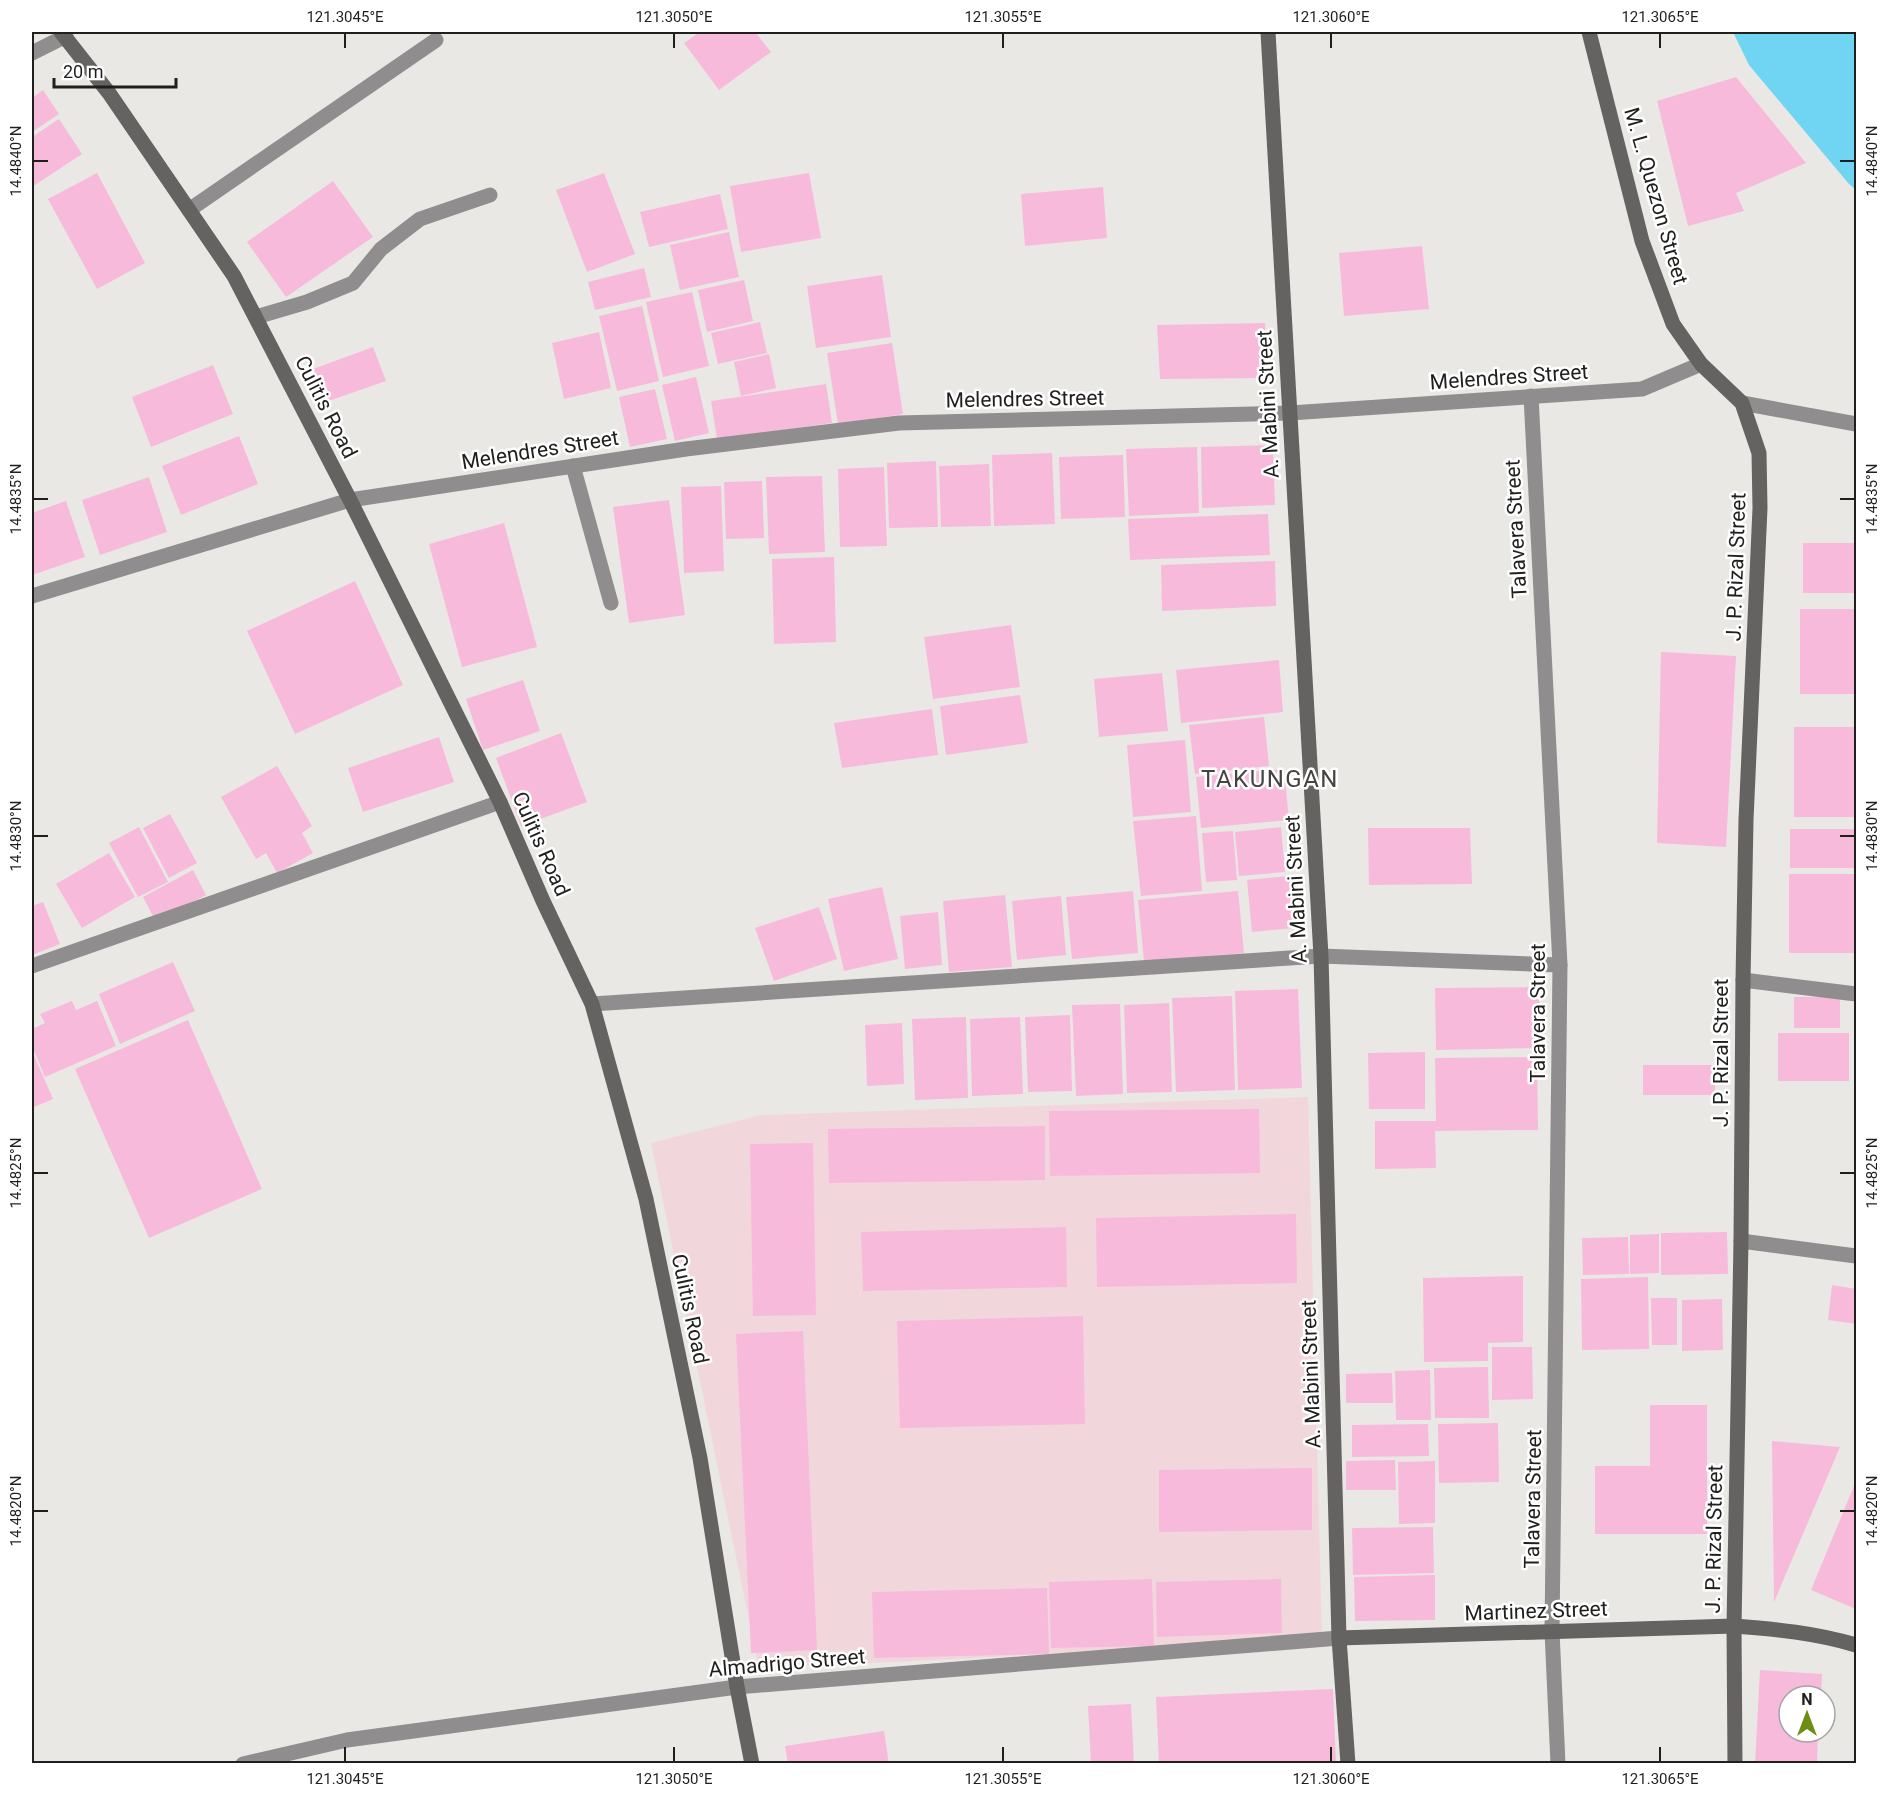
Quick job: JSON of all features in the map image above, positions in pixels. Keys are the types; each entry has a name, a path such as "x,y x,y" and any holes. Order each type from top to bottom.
{"main road":[{"name":"A. Mabini Street","path":"1268,32 1321,956 1339,1638 1348,1764"},
{"name":"M. L. Quezon Street","path":"1589,32 1642,241 1672,324 1701,364"},
{"name":"Culitis Road","path":"63,34 108,93 234,276 350,500 500,802 543,901 592,1004 648,1210 700,1458 737,1687 752,1764"},
{"name":"J. P. Rizal Street","path":"1701,364 1742,403 1759,453 1760,508 1746,820 1743,980 1734,1626 1735,1764"},
{"name":"Martinez Street","path":"1339,1638 1734,1626 1787,1630 1857,1645"}],"street":[{"path":"32,53 63,34"},
{"path":"189,210 436,40"},
{"path":"256,317 307,302 353,283 381,249 420,219 490,195"},
{"name":"Melendres Street","path":"32,596 350,500 686,449 899,423 1290,413 1642,388 1701,364"},
{"name":"Talavera Street","path":"1531,396 1560,965 1552,1631 1558,1764"},
{"path":"1742,403 1857,424"},
{"path":"573,466 611,603"},
{"path":"32,966 500,802"},
{"path":"592,1004 1321,956 1560,965"},
{"path":"1743,980 1857,994"},
{"path":"1741,1241 1857,1256"},
{"name":"Almadrigo Street","path":"243,1764 346,1740 737,1687 1339,1638"}],"shaded area":[{"path":"1308,1097 1322,1640 759,1669 651,1143 761,1115"}],"water":[{"path":"1733,32 1856,33 1856,190 1749,65"}],"building":[{"path":"700,32 755,32 771,52 719,90 684,43"},
{"path":"1736,77 1806,163 1736,193 1744,211 1688,226 1657,101"},
{"path":"43,90 59,114 32,132 32,98"},
{"path":"59,119 82,154 32,187 32,137"},
{"path":"97,173 145,263 97,289 48,199"},
{"path":"604,173 635,254 587,272 556,190"},
{"path":"809,173 821,238 741,252 730,186"},
{"path":"333,181 373,237 286,297 247,242"},
{"path":"1103,187 1107,238 1025,246 1021,194"},
{"path":"720,194 728,229 649,247 640,212"},
{"path":"729,232 739,277 680,290 670,245"},
{"path":"1422,246 1429,309 1344,316 1339,253"},
{"path":"644,268 651,297 595,310 588,282"},
{"path":"882,275 891,337 816,348 807,286"},
{"path":"744,280 753,321 707,332 698,290"},
{"path":"692,292 709,366 663,377 646,302"},
{"path":"642,306 659,381 617,391 599,316"},
{"path":"760,322 767,353 718,364 711,333"},
{"path":"1265,323 1268,378 1160,379 1157,325"},
{"path":"599,332 611,388 564,399 552,343"},
{"path":"892,343 903,414 838,424 827,353"},
{"path":"373,347 386,381 317,405 305,372"},
{"path":"769,354 776,388 741,396 734,362"},
{"path":"213,365 233,414 151,447 132,397"},
{"path":"696,377 709,433 675,441 662,385"},
{"path":"826,384 832,423 717,439 711,401"},
{"path":"655,389 667,439 630,447 619,397"},
{"path":"239,436 258,484 181,515 162,466"},
{"path":"1273,445 1275,505 1202,508 1201,447"},
{"path":"1197,447 1199,513 1129,516 1126,449"},
{"path":"1052,453 1055,524 994,526 992,455"},
{"path":"1123,455 1125,517 1061,519 1059,457"},
{"path":"936,461 938,527 889,528 887,463"},
{"path":"989,464 991,526 941,527 939,466"},
{"path":"884,467 887,546 840,547 838,469"},
{"path":"822,476 825,552 769,554 766,477"},
{"path":"149,477 167,532 100,555 82,500"},
{"path":"762,481 764,538 726,539 724,482"},
{"path":"721,486 724,571 684,573 681,487"},
{"path":"669,500 685,615 629,623 613,507"},
{"path":"66,501 85,557 32,575 32,513"},
{"path":"1268,514 1270,555 1130,560 1128,519"},
{"path":"504,523 537,647 462,667 429,544"},
{"path":"1803,543 1856,543 1856,593 1803,593"},
{"path":"834,557 836,642 774,644 772,559"},
{"path":"1275,561 1276,606 1162,611 1161,565"},
{"path":"355,581 403,685 295,734 247,631"},
{"path":"1800,609 1856,609 1856,694 1800,694"},
{"path":"1011,625 1020,687 933,699 924,637"},
{"path":"1661,652 1736,656 1726,847 1657,843"},
{"path":"1279,660 1283,712 1181,723 1176,670"},
{"path":"1162,673 1168,731 1099,737 1094,679"},
{"path":"523,680 540,731 483,750 466,699"},
{"path":"1020,695 1028,743 946,755 940,706"},
{"path":"932,709 938,755 842,768 834,723"},
{"path":"1264,717 1269,766 1195,774 1189,725"},
{"path":"1794,727 1856,727 1856,817 1794,817"},
{"path":"561,733 587,802 521,826 496,758"},
{"path":"439,737 454,782 363,812 348,768"},
{"path":"1185,740 1191,812 1133,817 1127,745"},
{"path":"277,766 312,826 302,833 313,853 277,873 266,853 256,859 221,797"},
{"path":"1284,769 1289,820 1201,828 1196,777"},
{"path":"170,814 197,863 169,878 143,828"},
{"path":"1196,816 1202,891 1141,896 1133,821"},
{"path":"139,827 168,882 138,897 109,843"},
{"path":"1281,827 1285,872 1239,876 1235,832"},
{"path":"1368,828 1470,828 1472,884 1369,885"},
{"path":"1790,829 1856,829 1856,868 1790,868"},
{"path":"1233,831 1237,880 1206,882 1202,833"},
{"path":"109,853 135,897 82,928 56,884"},
{"path":"193,870 206,895 156,922 143,897"},
{"path":"1789,874 1856,874 1856,953 1789,953"},
{"path":"1289,876 1294,928 1252,932 1247,880"},
{"path":"882,887 898,959 844,971 828,899"},
{"path":"1133,891 1138,953 1072,959 1066,897"},
{"path":"1238,891 1244,953 1144,961 1138,900"},
{"path":"1005,895 1012,967 949,972 943,901"},
{"path":"1061,896 1066,955 1017,960 1012,901"},
{"path":"43,902 60,944 32,955 32,906"},
{"path":"819,907 837,959 774,981 755,928"},
{"path":"938,912 942,965 905,969 900,916"},
{"path":"173,962 195,1011 120,1044 99,994"},
{"path":"1539,987 1540,1048 1436,1050 1435,988"},
{"path":"1298,989 1302,1088 1238,1090 1235,991"},
{"path":"1232,996 1235,1090 1176,1092 1172,998"},
{"path":"1794,997 1840,997 1840,1028 1794,1028"},
{"path":"72,1001 76,1010 97,1001 116,1046 45,1077 32,1046 32,1029 45,1023 40,1014"},
{"path":"1169,1003 1172,1092 1127,1093 1124,1005"},
{"path":"1120,1004 1123,1094 1076,1096 1072,1005"},
{"path":"1070,1015 1072,1091 1028,1092 1025,1017"},
{"path":"966,1017 968,1098 915,1100 912,1019"},
{"path":"1020,1017 1023,1094 972,1096 970,1019"},
{"path":"188,1020 262,1189 149,1238 75,1069"},
{"path":"902,1023 904,1084 867,1086 865,1025"},
{"path":"1778,1033 1849,1033 1849,1081 1778,1081"},
{"path":"32,1051 53,1099 32,1108"},
{"path":"1425,1052 1425,1109 1369,1109 1368,1053"},
{"path":"1537,1057 1538,1130 1435,1131 1436,1168 1375,1169 1375,1121 1436,1121 1435,1058"},
{"path":"1643,1065 1715,1065 1715,1095 1643,1095"},
{"path":"1259,1109 1260,1173 1050,1176 1049,1111"},
{"path":"1045,1126 1045,1180 829,1183 828,1129"},
{"path":"813,1143 816,1315 753,1316 750,1144"},
{"path":"1296,1214 1297,1283 1097,1287 1096,1218"},
{"path":"1066,1227 1067,1287 863,1291 861,1232"},
{"path":"1727,1232 1728,1274 1661,1275 1661,1233"},
{"path":"1659,1234 1659,1273 1630,1274 1630,1235"},
{"path":"1628,1237 1629,1274 1583,1275 1582,1238"},
{"path":"1523,1276 1523,1342 1488,1343 1488,1361 1424,1362 1423,1278"},
{"path":"1648,1277 1649,1349 1582,1350 1581,1279"},
{"path":"1832,1285 1856,1289 1856,1324 1828,1320"},
{"path":"1651,1298 1677,1298 1677,1345 1652,1345"},
{"path":"1722,1299 1723,1350 1682,1351 1682,1300"},
{"path":"1083,1316 1085,1424 900,1428 897,1321"},
{"path":"803,1331 817,1650 751,1653 736,1334"},
{"path":"1492,1347 1532,1347 1533,1399 1492,1400"},
{"path":"1488,1367 1489,1418 1435,1418 1434,1368"},
{"path":"1430,1370 1431,1420 1396,1420 1395,1371"},
{"path":"1392,1373 1393,1403 1346,1403 1346,1374"},
{"path":"1650,1405 1707,1405 1707,1534 1595,1534 1595,1466 1650,1466"},
{"path":"1498,1423 1499,1482 1439,1483 1438,1424"},
{"path":"1428,1424 1429,1456 1352,1457 1352,1425"},
{"path":"1772,1441 1840,1447 1774,1602"},
{"path":"1395,1460 1396,1490 1346,1490 1346,1461"},
{"path":"1435,1461 1435,1523 1399,1524 1398,1462"},
{"path":"1312,1468 1312,1530 1159,1532 1159,1470"},
{"path":"1856,1481 1856,1609 1811,1590"},
{"path":"1433,1527 1434,1573 1353,1575 1352,1528"},
{"path":"1435,1575 1435,1620 1355,1621 1354,1577"},
{"path":"1152,1579 1154,1646 1051,1648 1049,1582"},
{"path":"1281,1579 1282,1633 1157,1637 1156,1582"},
{"path":"1047,1588 1049,1654 874,1658 872,1592"},
{"path":"1760,1670 1822,1674 1822,1684 1777,1684 1777,1744 1818,1744 1817,1764 1755,1764"},
{"path":"1333,1689 1336,1764 1159,1764 1156,1697"},
{"path":"1131,1704 1134,1764 1091,1764 1088,1706"},
{"path":"884,1731 889,1764 788,1764 785,1746"}],"district":[{"name":"TAKUNGAN","path":"1270,779"}]}
